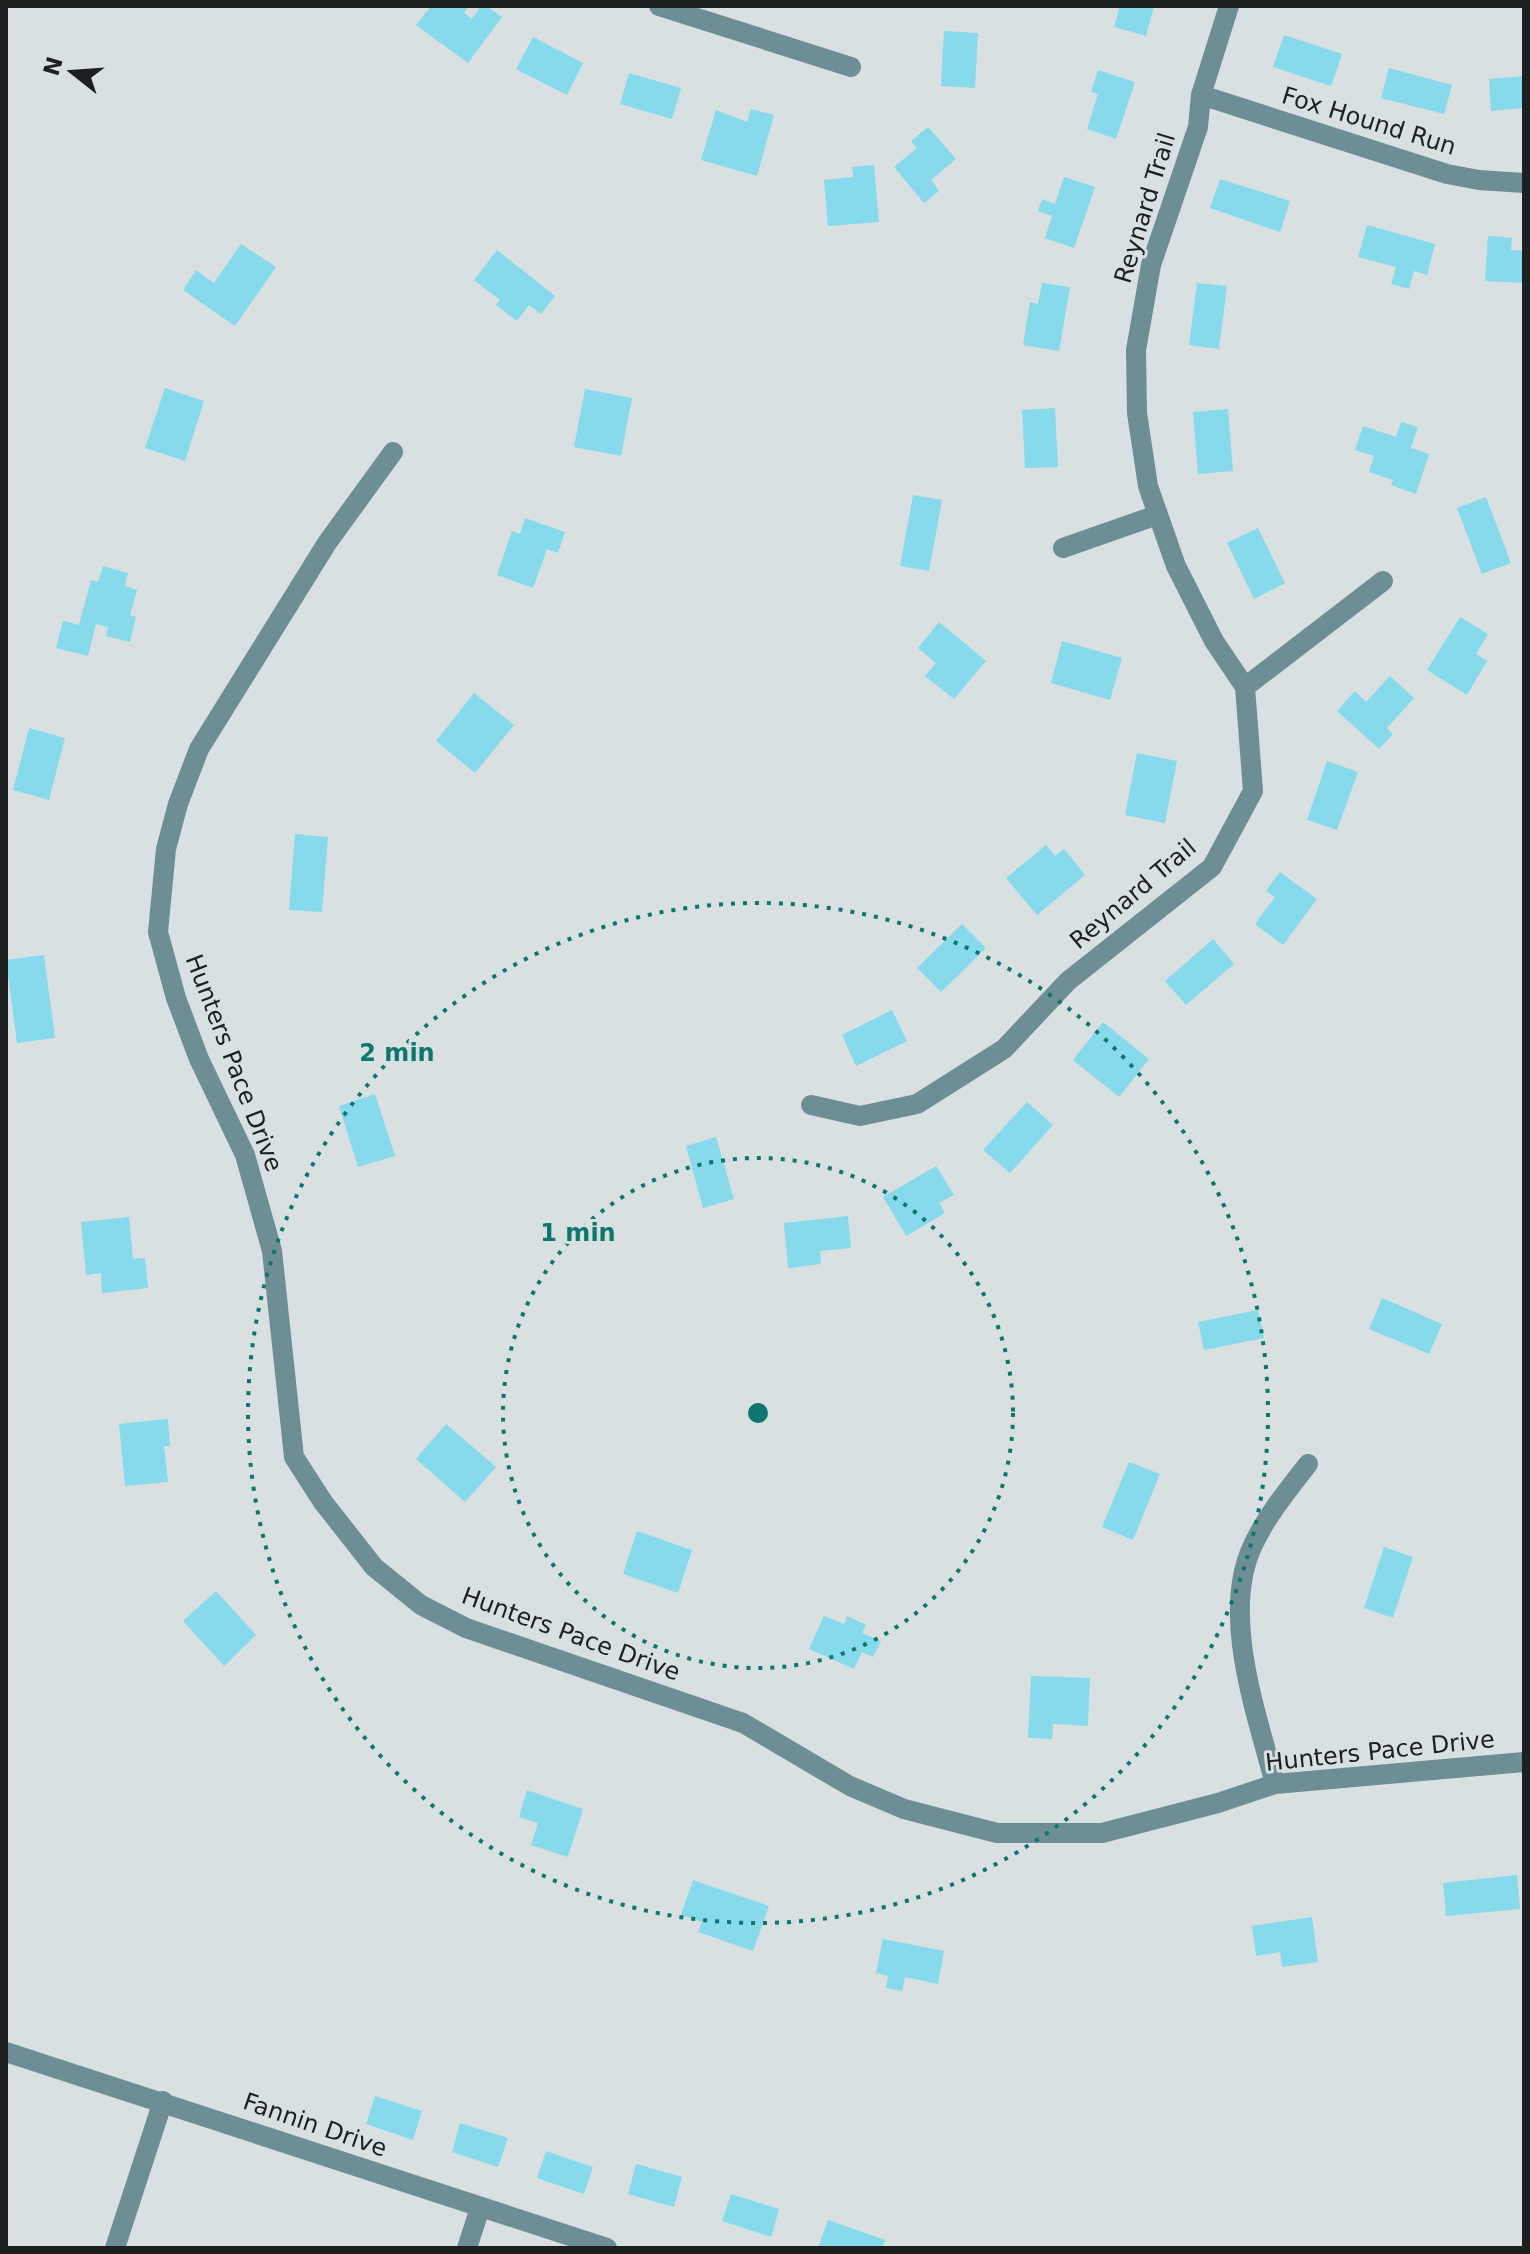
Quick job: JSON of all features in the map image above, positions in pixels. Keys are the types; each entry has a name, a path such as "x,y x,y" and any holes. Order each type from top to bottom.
{"street":[{"path":"659,6 851,67"},
{"name":"Reynard Trail","path":"811,1105 860,1116 917,1104 1004,1049 1068,981 1212,867 1253,791 1245,687 1208,629 1176,566 1148,486 1137,413 1136,350 1151,265 1198,127 1201,95 1229,6"},
{"name":"Fox Hound Run","path":"1201,95 1432,170 1479,180 1524,183"},
{"name":"Hunters Pace Drive","path":"393,452 327,543 199,749 178,804 166,849 158,932 176,998 199,1059 245,1155 272,1251 294,1457 323,1502 374,1567 421,1605 466,1628 743,1723 850,1786 904,1809 997,1833 1102,1833 1218,1803 1275,1784 1524,1762"},
{"path":"1063,548 1157,515"},
{"path":"1245,687 1383,581"},
{"path":"1275,1784 1248,1681 1239,1613 1242,1577 1252,1547 1274,1508 1308,1464"},
{"name":"Fannin Drive","path":"6,2052 607,2248"},
{"path":"115,2248 163,2101"},
{"path":"467,2248 480,2208"}],"building":[{"path":"431,6 469,6 464,13 472,19 481,6 486,6 502,17 468,63 416,25"},
{"path":"1120,6 1154,6 1146,36 1114,27"},
{"path":"944,31 978,33 975,88 941,86"},
{"path":"1284,35 1342,54 1331,86 1273,67"},
{"path":"533,37 583,63 567,95 516,69"},
{"path":"1389,68 1452,85 1444,114 1381,98"},
{"path":"1098,70 1135,82 1116,139 1087,129 1098,94 1091,92"},
{"path":"629,73 681,88 672,119 620,104"},
{"path":"1524,76 1524,108 1491,111 1489,79"},
{"path":"751,109 774,115 757,176 701,160 716,110 747,122"},
{"path":"928,127 956,159 931,180 939,191 924,203 894,167 917,148 911,141"},
{"path":"874,165 879,222 828,226 824,180 853,177 852,167"},
{"path":"1064,177 1095,187 1074,248 1045,238 1052,216 1038,211 1042,199 1055,204"},
{"path":"1220,179 1290,201 1280,232 1210,208"},
{"path":"1367,225 1435,244 1427,275 1414,271 1409,289 1391,284 1396,267 1358,257"},
{"path":"1488,236 1512,238 1511,250 1524,251 1524,283 1485,281"},
{"path":"241,244 276,267 235,326 183,290 196,270 214,283"},
{"path":"497,250 555,296 541,314 529,305 517,321 496,305 500,300 474,280"},
{"path":"1042,283 1070,287 1059,351 1023,345 1030,302 1038,304"},
{"path":"1197,283 1227,286 1219,349 1189,345"},
{"path":"165,388 204,401 185,461 145,448"},
{"path":"585,389 632,398 621,456 574,447"},
{"path":"1055,408 1058,467 1025,468 1022,410"},
{"path":"1228,409 1233,471 1198,474 1193,412"},
{"path":"1401,422 1418,427 1411,448 1429,454 1416,494 1391,485 1393,480 1369,472 1374,456 1355,450 1363,426 1396,437"},
{"path":"913,495 942,500 929,571 900,566"},
{"path":"1486,497 1511,563 1482,574 1457,508"},
{"path":"525,518 565,532 558,553 547,549 533,588 497,575 512,531 520,534"},
{"path":"1258,528 1285,583 1254,599 1227,543"},
{"path":"103,566 128,573 125,586 137,590 130,615 136,617 130,642 106,636 108,627 96,624 88,656 56,648 63,621 79,625 91,580 98,582"},
{"path":"1460,617 1488,634 1476,654 1487,661 1467,695 1427,670"},
{"path":"939,622 986,661 954,699 925,676 936,663 918,648"},
{"path":"1062,641 1122,658 1110,700 1051,683"},
{"path":"1390,676 1414,698 1387,728 1393,734 1379,749 1337,711 1355,691 1366,702"},
{"path":"474,693 514,725 475,773 436,741"},
{"path":"29,728 65,738 49,800 13,790"},
{"path":"1137,753 1177,761 1165,823 1125,815"},
{"path":"1327,761 1358,772 1337,830 1307,820"},
{"path":"295,834 328,837 322,912 289,910"},
{"path":"1046,845 1055,856 1064,849 1085,875 1037,915 1006,878"},
{"path":"1280,872 1317,899 1283,945 1255,924 1275,897 1266,891"},
{"path":"962,924 986,948 941,992 917,968"},
{"path":"1213,939 1234,964 1186,1005 1165,981"},
{"path":"44,955 55,1038 17,1043 6,960"},
{"path":"892,1010 907,1041 856,1066 842,1035"},
{"path":"1103,1022 1149,1059 1119,1097 1073,1060"},
{"path":"375,1094 395,1156 358,1167 339,1106"},
{"path":"1027,1102 1053,1125 1010,1173 983,1150"},
{"path":"716,1137 734,1199 703,1208 686,1146"},
{"path":"936,1166 954,1195 939,1203 945,1213 906,1236 883,1197"},
{"path":"848,1216 851,1248 820,1251 821,1264 788,1268 784,1223"},
{"path":"129,1217 133,1259 145,1258 148,1288 102,1293 101,1273 86,1275 81,1222"},
{"path":"1382,1298 1442,1324 1429,1354 1369,1329"},
{"path":"1258,1310 1264,1338 1204,1350 1198,1322"},
{"path":"168,1419 170,1446 164,1446 168,1482 125,1486 119,1424"},
{"path":"446,1424 496,1467 465,1502 416,1459"},
{"path":"1129,1462 1160,1474 1133,1540 1102,1527"},
{"path":"637,1531 692,1550 678,1593 623,1574"},
{"path":"1384,1547 1413,1557 1393,1618 1364,1608"},
{"path":"216,1591 256,1635 224,1666 183,1621"},
{"path":"824,1616 844,1624 847,1616 866,1625 862,1633 881,1641 873,1657 862,1652 854,1669 809,1649"},
{"path":"1031,1676 1090,1678 1088,1726 1053,1724 1052,1739 1028,1738"},
{"path":"527,1790 583,1809 568,1857 531,1845 538,1823 519,1817"},
{"path":"1517,1875 1520,1909 1446,1916 1443,1883"},
{"path":"693,1880 769,1906 753,1951 698,1932 702,1922 681,1915"},
{"path":"1312,1917 1318,1962 1282,1967 1280,1952 1256,1956 1252,1926"},
{"path":"883,1939 944,1951 938,1984 905,1977 902,1991 886,1988 888,1976 876,1973"},
{"path":"375,2096 422,2111 413,2140 366,2124"},
{"path":"460,2123 508,2138 498,2167 452,2152"},
{"path":"546,2151 593,2167 584,2194 537,2178"},
{"path":"636,2164 682,2177 674,2207 628,2194"},
{"path":"731,2194 779,2209 771,2237 722,2221"},
{"path":"828,2220 885,2240 882,2248 818,2248"}]}
